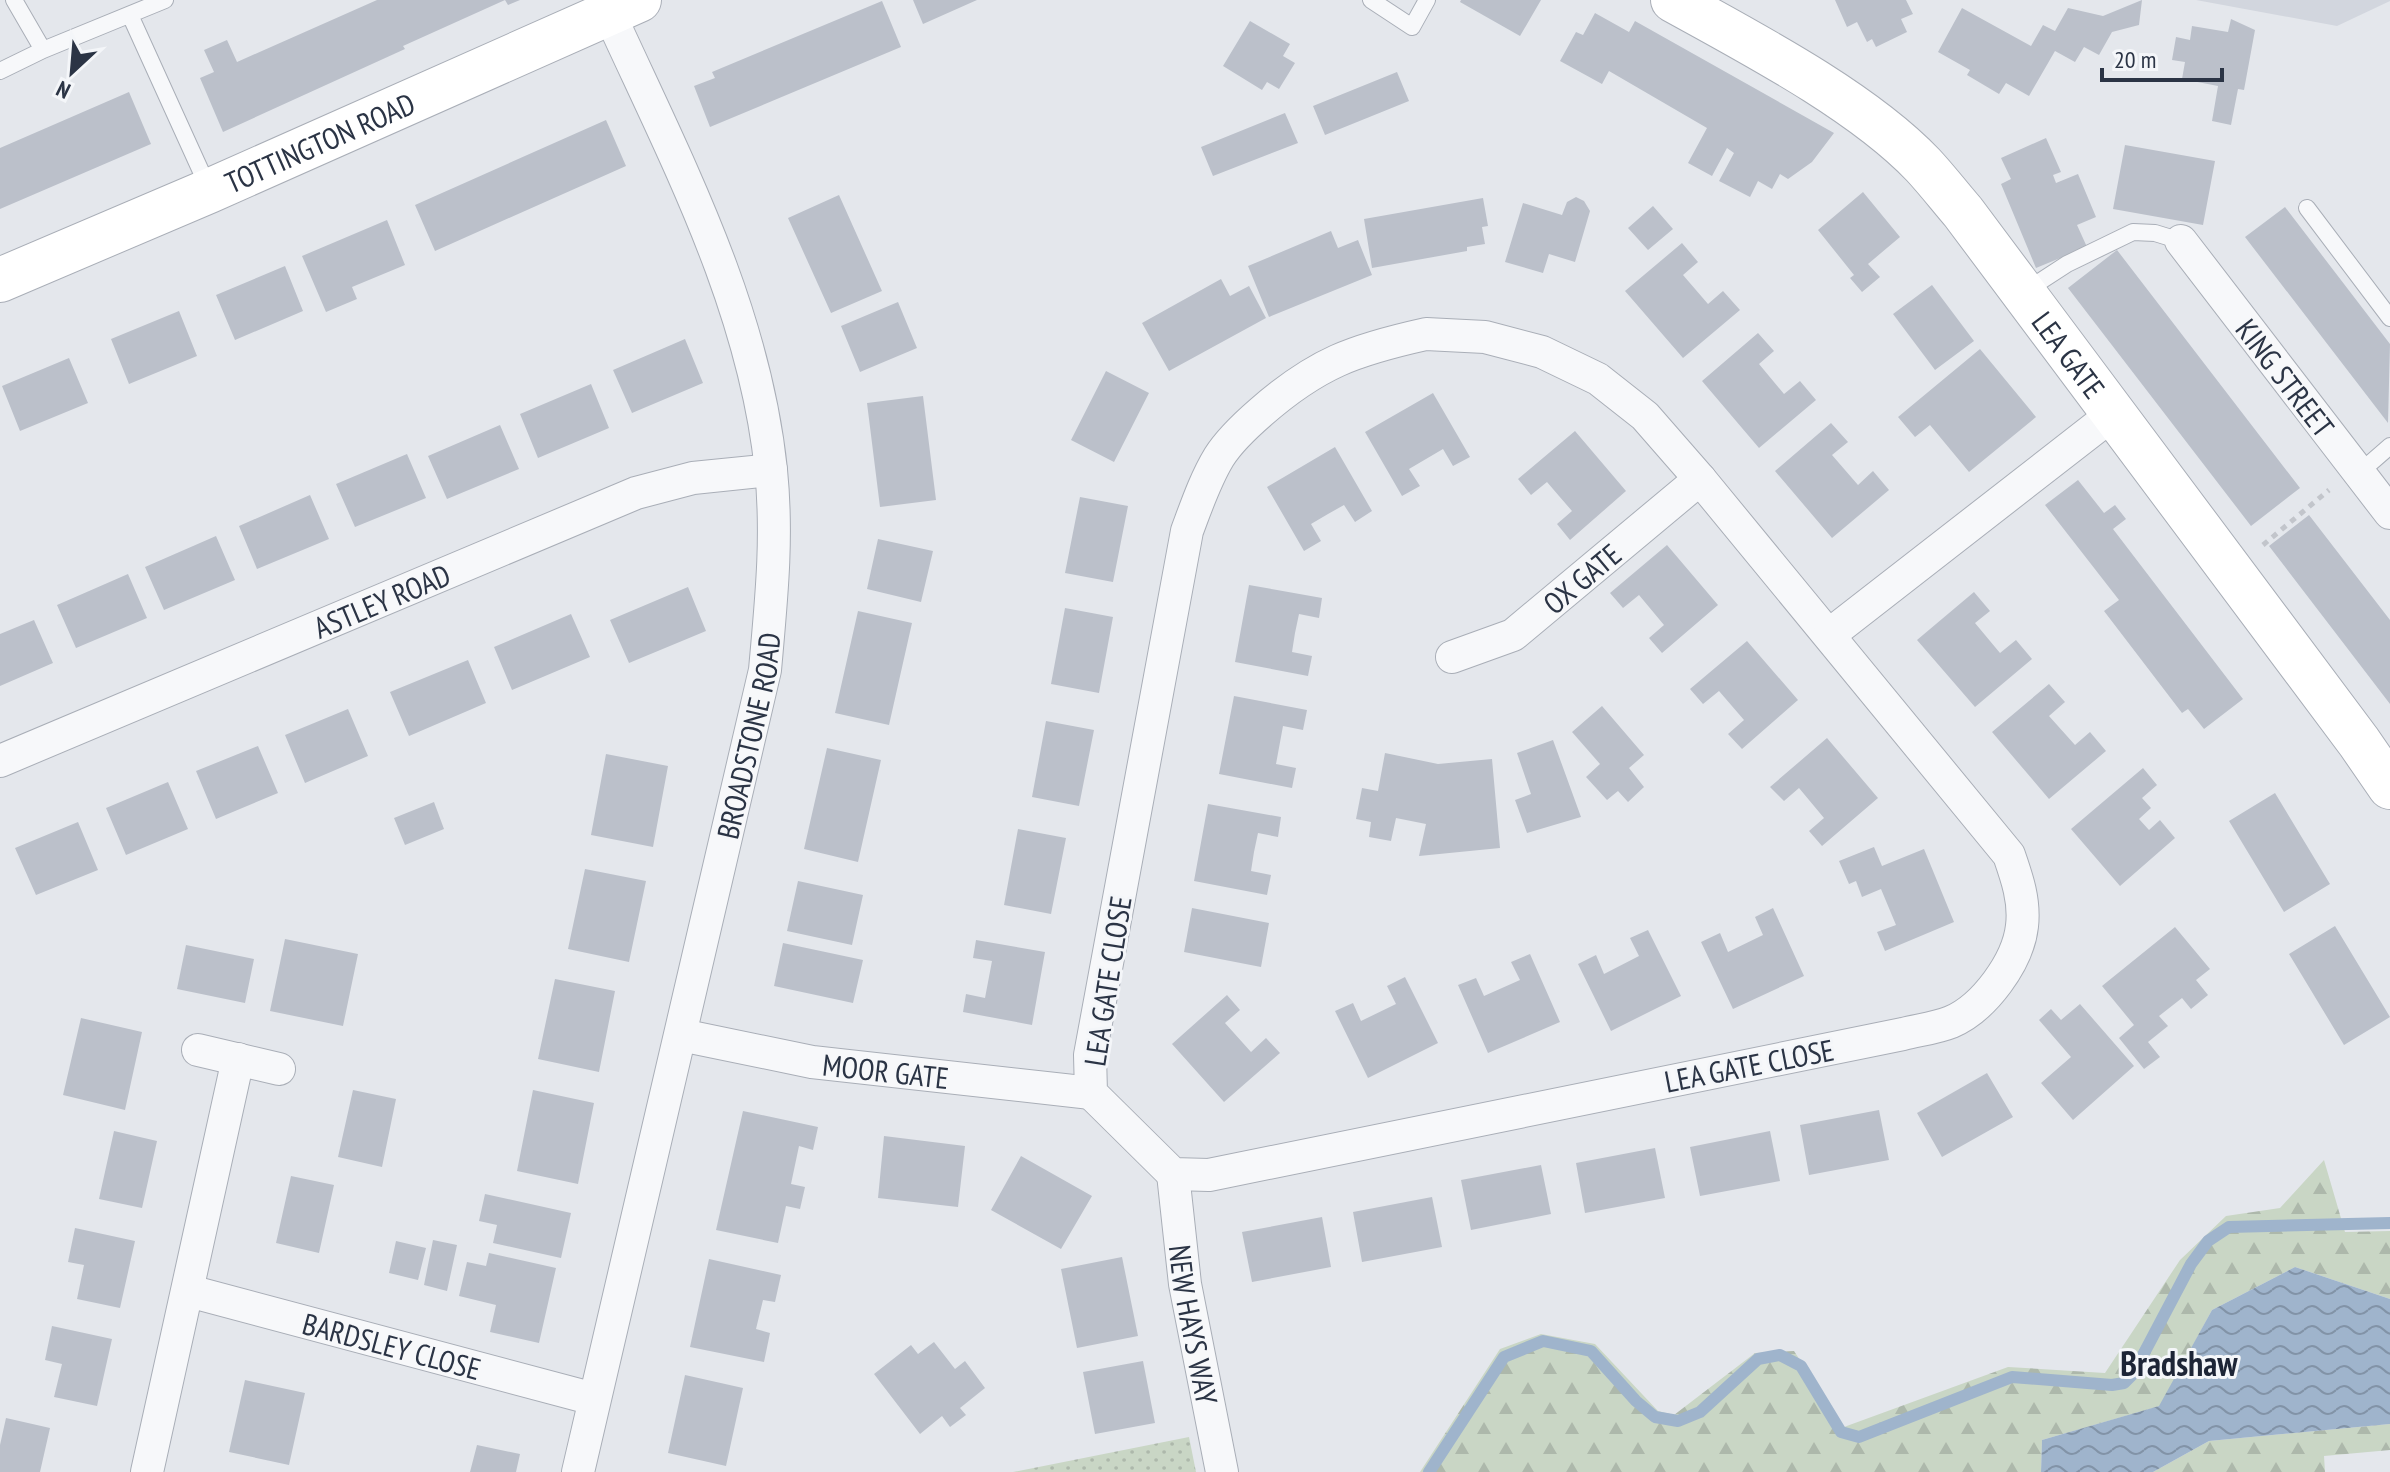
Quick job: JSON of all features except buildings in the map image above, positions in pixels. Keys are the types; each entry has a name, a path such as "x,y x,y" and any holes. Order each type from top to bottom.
{"main road":[{"name":"LEA GATE","path":"1673,0 1819,85 1875,124 1922,164 1963,212 2390,787"},
{"name":"TOTTINGTON ROAD","path":"0,280 209,191 624,6"}],"street":[{"name":"BROADSTONE ROAD","path":"578,1472 765,670 775,567 771,470 759,401 733,296 624,6"},
{"name":"KING STREET","path":"2181,241 2390,513"},
{"name":"LEA GATE CLOSE","path":"1426,334 1485,337 1542,352 1598,379 1645,416 1829,635 2009,855 2021,892 2022,927 2010,964 1986,996 1952,1021 1903,1034 1209,1175 1173,1174 1091,1093 1090,1055 1187,531 1219,456 1250,421 1286,390 1322,366 1371,347 1426,334"},
{"path":"1829,635 2113,414"},
{"name":"ASTLEY ROAD","path":"0,761 636,493 693,478 771,470"},
{"name":"OX GATE","path":"1452,657 1513,635 1700,479"},
{"name":"MOOR GATE","path":"681,1035 812,1062 1091,1093"},
{"path":"198,1050 279,1069"},
{"path":"147,1472 238,1059"},
{"name":"NEW HAYS WAY","path":"1173,1174 1185,1284 1222,1472"},
{"name":"BARDSLEY CLOSE","path":"189,1291 594,1399"}],"lane":[{"path":"14,0 43,50"},
{"path":"0,71 165,0"},
{"path":"1371,0 1412,27 1427,0"},
{"path":"130,15 209,191"},
{"path":"2307,208 2390,318"},
{"path":"2023,293 2067,264 2133,232 2155,233 2181,241"},
{"path":"2357,470 2390,446"}],"path":[{"path":"2231,571 2357,470"}],"shaded area":[{"path":"2196,0 2390,0 2390,1 2337,26"}],"green space":[{"path":"2324,1160 2345,1232 2390,1231 2390,1299 2295,1267 2212,1310 2160,1406 2042,1440 2041,1472 1420,1472 1500,1349 1541,1334 1595,1344 1658,1411 1674,1415 1755,1353 1794,1351 1844,1427 2008,1367 2105,1373 2180,1260 2226,1216 2280,1208"},
{"path":"2390,1424 2390,1450 2324,1456 2325,1472 2153,1472 2209,1441"},
{"path":"1189,1437 1196,1472 1013,1472"}],"water":[{"path":"2295,1267 2390,1299 2390,1424 2209,1441 2153,1472 2041,1472 2042,1440 2159,1406 2212,1310"}],"waterway":[{"path":"1429,1472 1504,1357 1543,1341 1591,1351 1636,1401 1655,1417 1678,1421 1700,1412 1758,1359 1780,1355 1801,1366 1841,1432 1859,1437 2012,1377 2112,1385 2124,1383 2133,1374 2191,1264 2208,1241 2229,1227 2390,1223"}],"district":[{"name":"Bradshaw","path":"2179,1363"}]}
